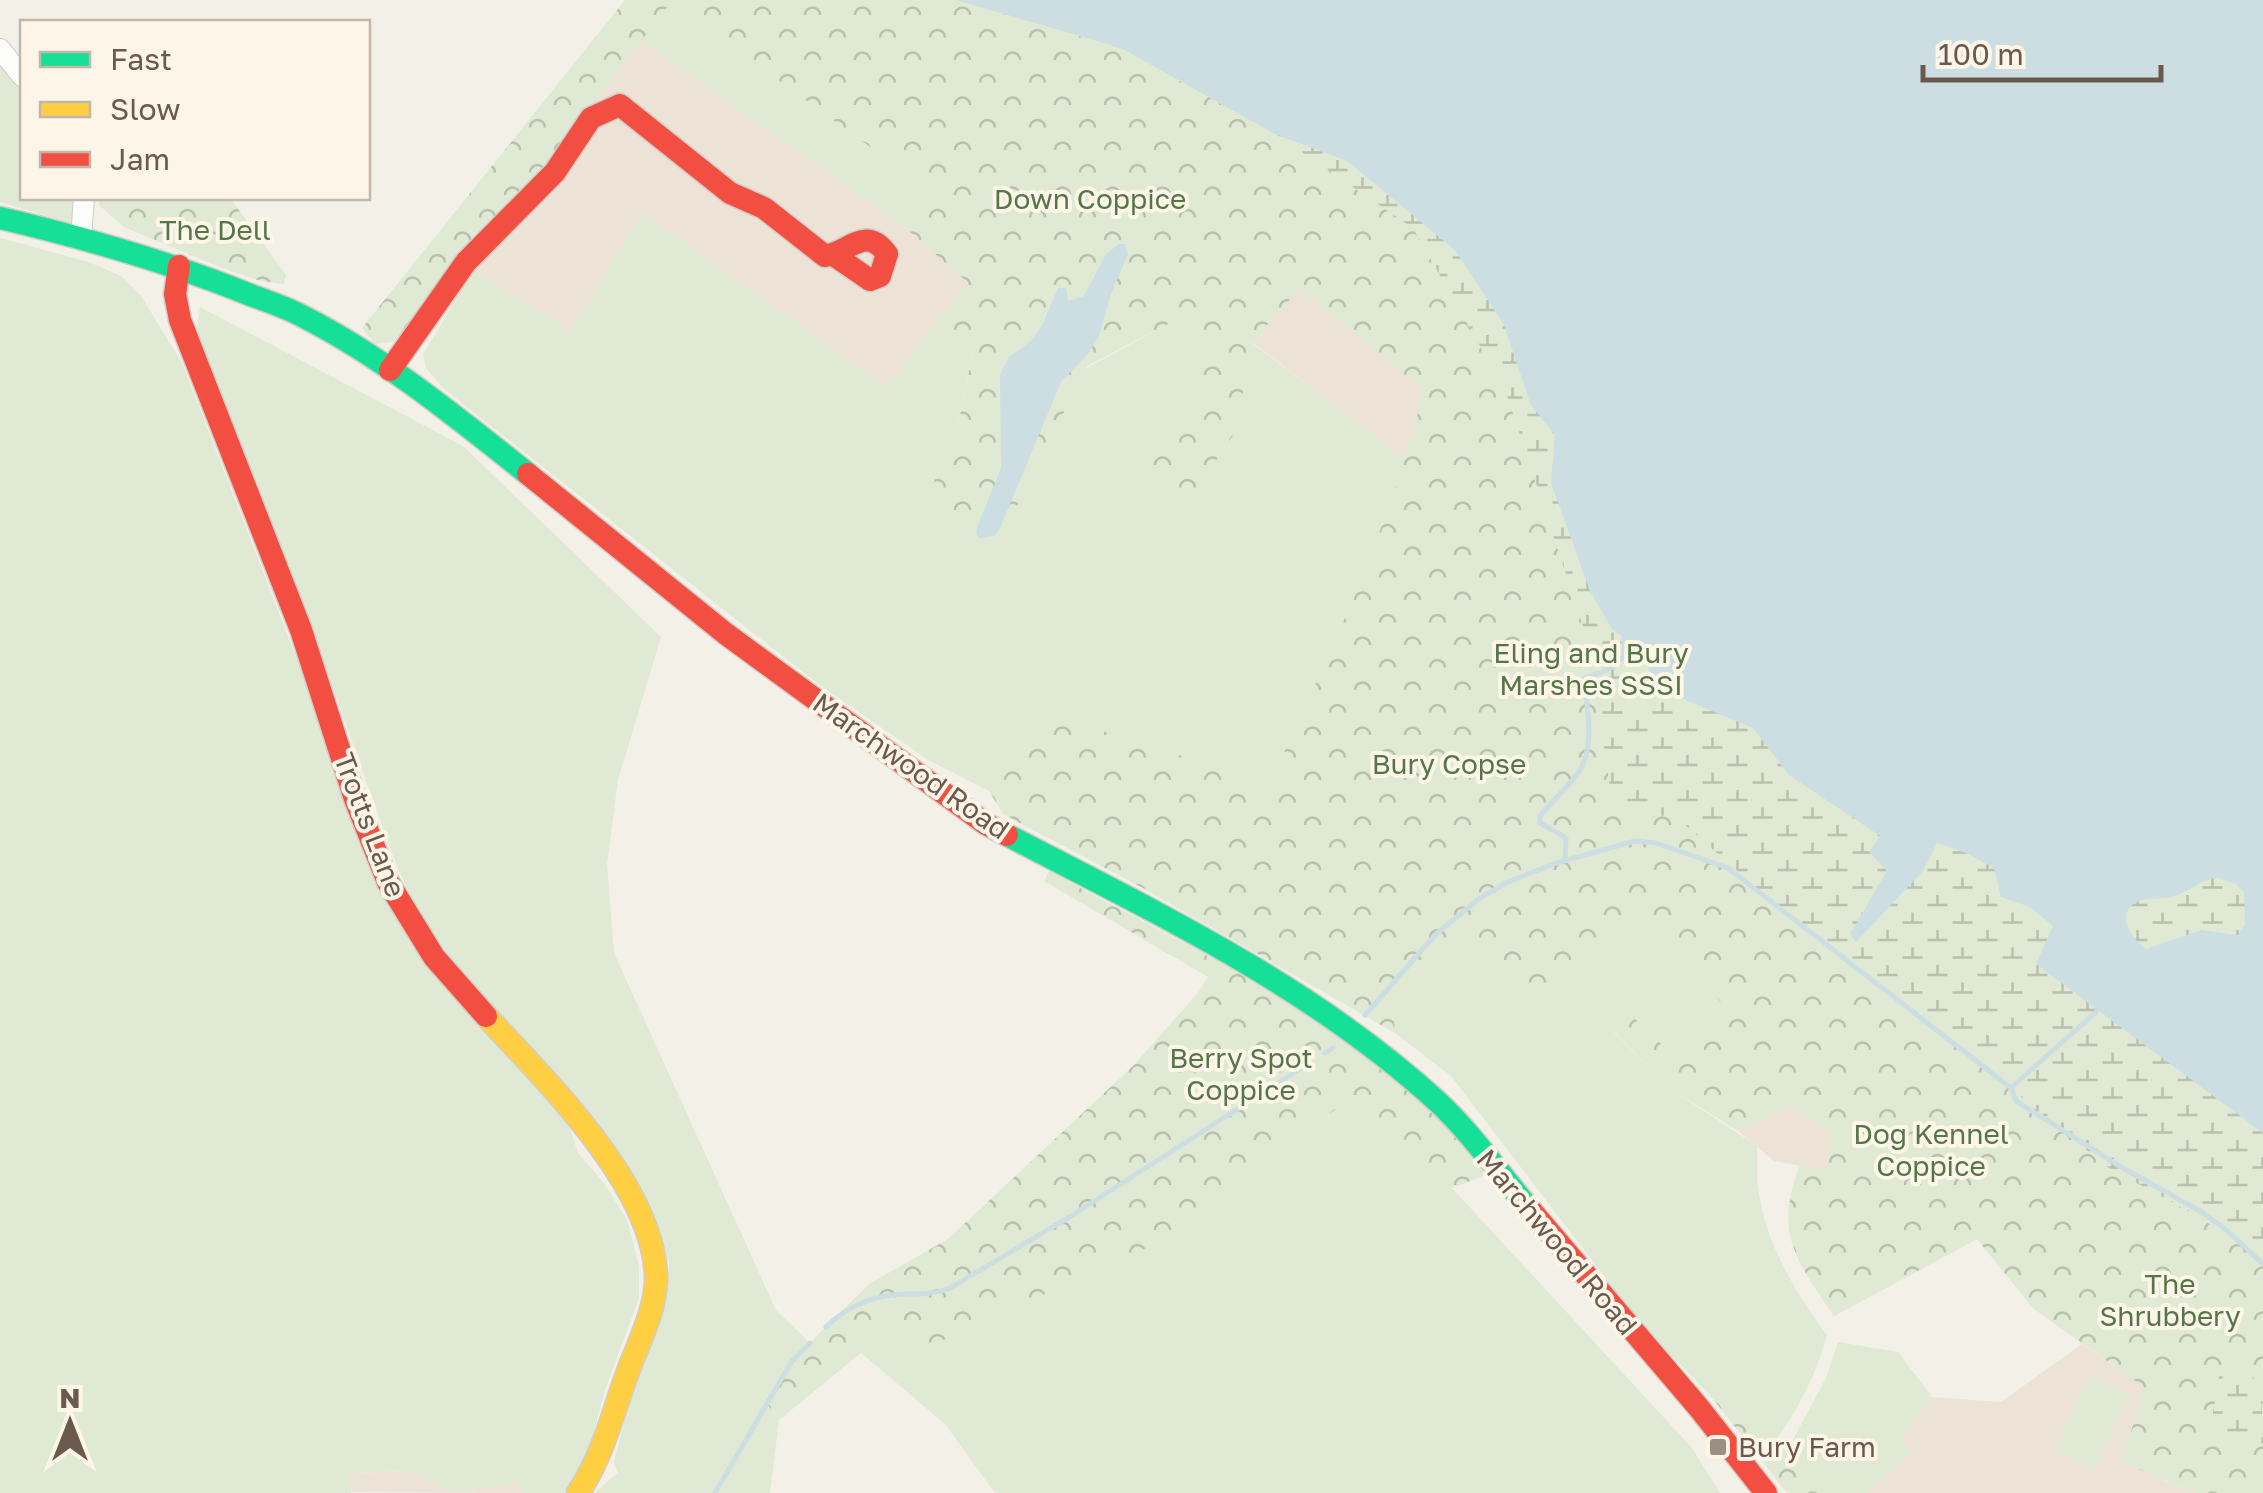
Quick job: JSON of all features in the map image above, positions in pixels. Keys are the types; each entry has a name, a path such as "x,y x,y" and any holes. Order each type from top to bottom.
{"street":[{"path":"0,49 20,74"},
{"path":"390,370 466,262 555,172 592,118 620,105 730,193 764,208 825,256 835,256"},
{"path":"81,237 84,200"},
{"name":"Marchwood Road","path":"0,218 178,266 303,316 465,423 726,634 986,824 1168,919 1288,988 1372,1048 1441,1105 1699,1408 1766,1493"},
{"name":"Trotts Lane","path":"178,266 175,294 180,320 302,631 378,861 417,934 575,1116 620,1180 647,1236 656,1269 646,1328 626,1375 602,1456 578,1493"}],"shaded area":[{"path":"956,0 2263,0 2263,1133 2036,964 2053,926 2030,907 2001,897 1994,868 1966,853 1937,843 1923,871 1856,942 1850,934 1887,871 1869,852 1880,836 1789,775 1753,728 1656,688 1650,679 1646,654 1612,629 1590,591 1551,483 1555,435 1531,405 1504,325 1455,250 1347,161 1275,134 1121,48","holes":["2212,879 2236,884 2244,892 2245,925 2238,935 2201,930 2146,949 2127,924 2128,910 2142,900 2170,897"]},
{"path":"641,40 902,225 968,283 887,388 642,213 570,332 473,269 527,189"},
{"path":"1125,244 1128,254 1099,336 1061,382 1000,528 994,536 979,538 978,525 1001,468 1000,375 1009,357 1031,341 1042,326 1058,288 1066,288 1068,301 1084,296 1106,254"},
{"path":"1301,287 1424,391 1404,459 1252,342"},
{"path":"1789,1106 1832,1130 1827,1171 1774,1161 1738,1131"},
{"path":"2082,1344 2145,1387 2163,1480 2196,1493 1867,1493 1911,1451 1900,1440 1932,1397 2001,1402"},
{"path":"407,1471 450,1491 518,1484 524,1493 350,1492 349,1473"}],"green space":[{"path":"625,0 956,0 1121,48 1275,134 1413,228 1506,392 1588,641 1611,793 1644,817 1674,814 1806,931 1924,1018 2109,1168 2201,1218 2263,1259 2263,1470 2241,1493 2196,1493 2122,1462 2144,1387 2034,1309 1977,1239 1834,1316 1800,1262 1789,1228 1792,1189 1800,1166 1827,1171 1832,1130 1789,1107 1738,1131 1669,1088 1612,1029 1631,1015 1677,1059 1727,1009 1640,911 1531,997 1476,934 1393,1001 1395,1033 1141,887 1003,814 989,791 1049,719 1119,735 1269,785 1376,542 1424,391 1301,287 1252,342 1236,431 1187,503 1147,467 1203,401 1201,320 1193,311 1087,366 990,560 929,493 957,431 975,341 930,329 968,283 902,225 928,189 671,2 527,189 393,342 375,344 362,328"},
{"path":"678,0 1640,0 2263,741 2263,1493 2196,1493 2122,1462 2144,1387 2034,1309 1977,1239 1834,1316 1793,1246 1789,1210 1800,1166 1827,1171 1837,1090 1677,1059 1612,1030 1669,1088 1757,1146 1758,1188 1769,1232 1794,1286 1827,1335 1807,1389 1777,1438 1752,1411 1709,1394 1644,1328 1451,1076 1395,1033 1049,719 989,791 930,761 818,684 443,388 426,368 423,355 473,269 570,332 642,213 887,388 930,329 975,340 957,431 929,493 1061,382 1192,311","holes":["1300,287 1424,391 1404,458 1252,343","1202,320 1236,431 1203,401"]},
{"path":"956,0 1640,0 2263,741 2263,1259 2194,1214 2109,1168 1924,1018 1806,931 1674,815 1644,817 1611,793 1588,641 1506,392 1413,228 1275,134 1121,48"},
{"path":"671,2 928,189 902,225 641,40"},
{"path":"0,63 20,89 20,200 77,200 80,213 70,223 0,202"},
{"name":"The Dell","path":"99,200 231,200 286,275 284,284 222,268 124,227 99,205"},
{"path":"0,238 89,262 121,276 141,296 182,363 305,680 383,898 565,1114 578,1153 604,1183 627,1220 639,1266 639,1298 605,1390 589,1450 568,1493 524,1493 518,1484 450,1491 407,1471 349,1473 351,1493 0,1493"},
{"path":"200,307 463,446 661,637 618,780 607,865 614,953 776,1310 810,1343 759,1393 779,1420 770,1493 594,1493 618,1473 614,1462 635,1379 668,1279 669,1262 652,1212 427,927 397,867 315,638 196,334"},
{"name":"Berry Spot Coppice","path":"1049,871 1242,975 1335,1033 1421,1101 1489,1174 1452,1188 1355,1095 1265,1161 1177,1234 928,1347 895,1325 779,1420 759,1393 869,1284 948,1239 1134,1065 1208,977 1044,881"},
{"path":"1355,1095 1452,1188 1692,1448 1720,1493 995,1493 945,1424 860,1352 895,1324 1265,1161"},
{"path":"1838,1342 1898,1352 1932,1397 1900,1440 1912,1451 1867,1493 1829,1493 1788,1449 1826,1378"},
{"path":"2232,1364 2250,1373 2255,1382 2263,1443 2238,1444 2214,1431 2219,1375"},
{"path":"2090,1376 2129,1394 2094,1469 2055,1451"},
{"path":"1709,1394 1752,1411 1829,1493 1787,1493"}],"waterway":[{"path":"1565,860 1566,838 1540,823 1540,816 1584,763 1589,727 1584,678 1607,670 1622,659 1624,635"},
{"path":"1365,1015 1436,934 1480,898 1553,864 1635,841 1656,843 1728,868 2011,1088 2096,1012"},
{"path":"1325,1053 1333,1048"},
{"path":"826,1327 848,1310 874,1298 950,1288 1071,1216 1306,1065"},
{"path":"2011,1088 2016,1101 2200,1211 2263,1264"},
{"path":"715,1493 792,1361 810,1343"}],"traffic: fast":[{"path":"0,218 156,261 297,313 391,370 528,474"},
{"path":"1007,835 1232,955 1339,1023 1439,1103 1528,1207"}],"traffic: slow":[{"path":"486,1016 593,1137 638,1209 651,1245 656,1280 649,1316 601,1450 578,1493"}],"traffic: jam":[{"path":"390,370 466,262 555,172 591,118 620,105 730,193 764,208 825,256 865,241 872,241 887,254 880,276 870,280 835,256"},
{"path":"179,266 175,294 180,320 301,630 355,799 388,882 434,957 486,1016"},
{"path":"528,474 726,634 986,824 1007,835"},
{"path":"1528,1207 1766,1493"}],"place":[{"name":"Bury Farm","path":"1718,1447"}],"park label":[{"name":"Down Coppice","path":"1090,199"},
{"name":"Eling and Bury Marshes SSSI","path":"1591,669"},
{"name":"Bury Copse","path":"1449,764"},
{"name":"Dog Kennel Coppice","path":"1931,1150"},
{"name":"The Shrubbery","path":"2170,1300"}]}
